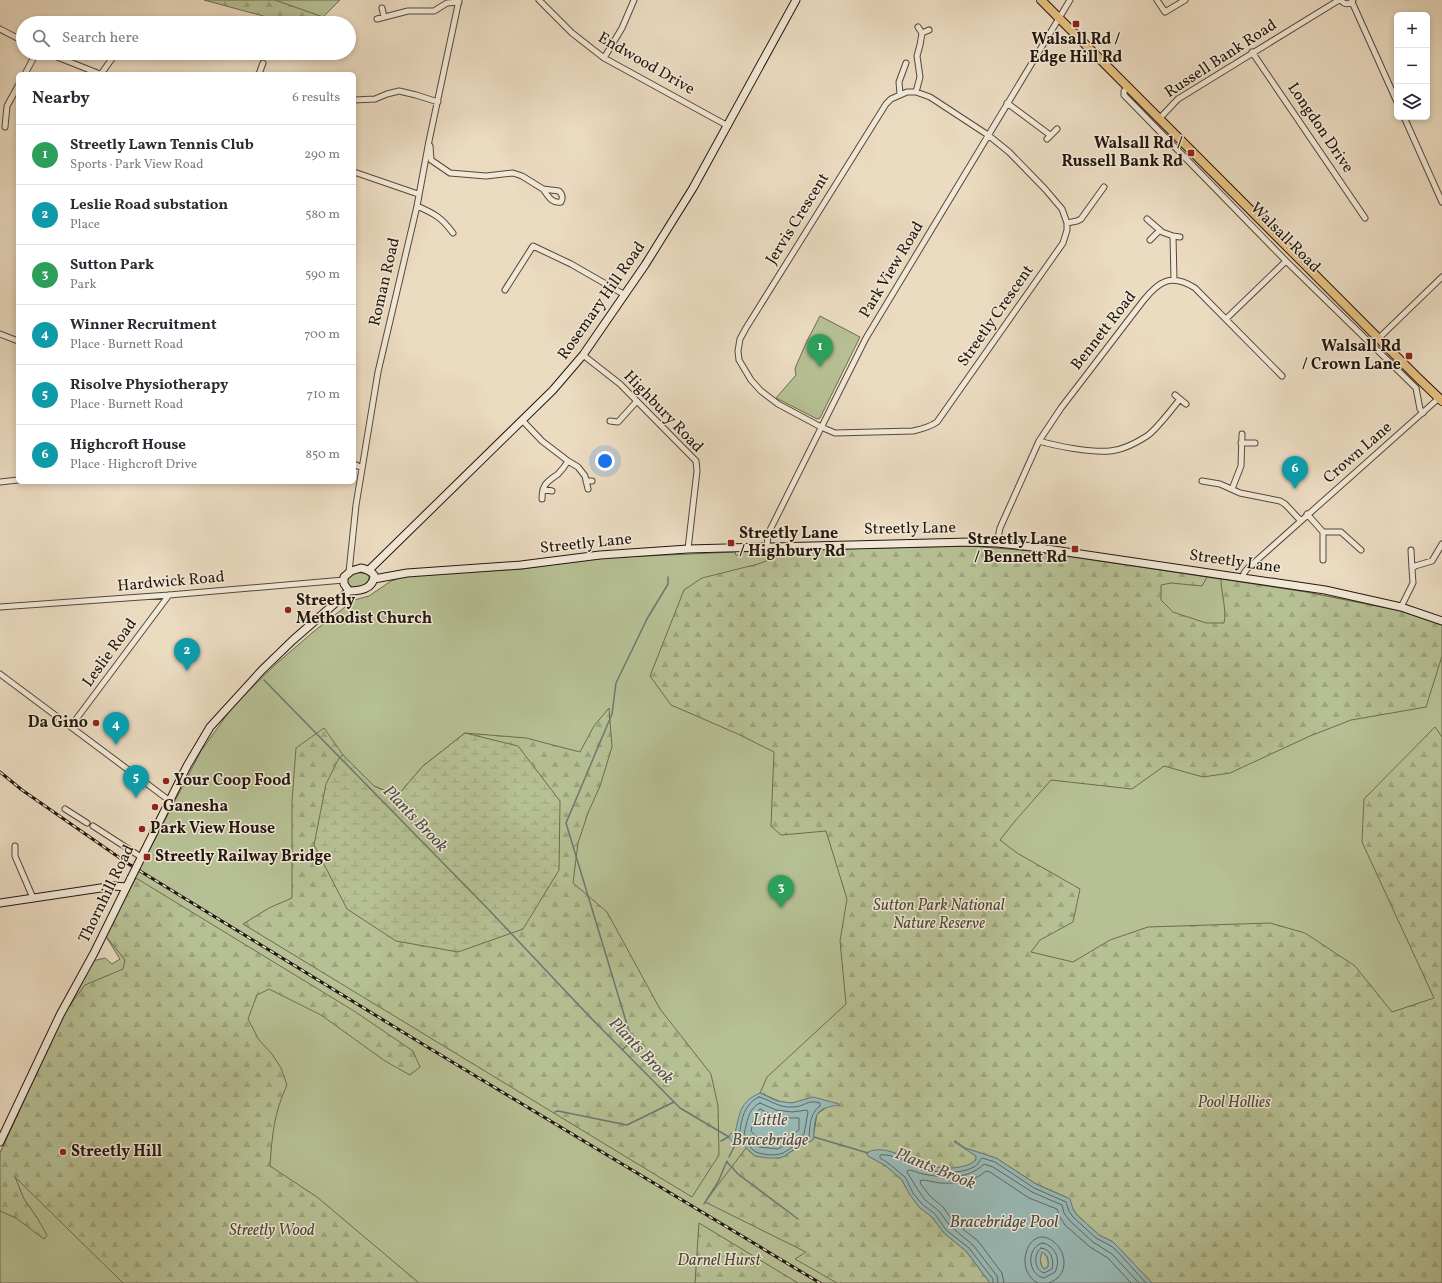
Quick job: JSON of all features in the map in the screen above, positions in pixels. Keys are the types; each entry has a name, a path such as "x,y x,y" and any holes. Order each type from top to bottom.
{"main road":[{"name":"Rosemary Hill Road","path":"369,570 553,390 583,355 645,266 693,188 796,0"},
{"name":"Walsall Road","path":"1041,0 1441,400"},
{"name":"Streetly Lane","path":"374,579 407,573 520,565 600,555 688,549 970,542 997,543 1243,577 1325,590 1402,607 1442,620"},
{"path":"357,569 369,570 374,575 374,579 372,584 367,588 357,591 349,590 344,584 346,574 349,572 357,569"},
{"name":"Thornhill Road","path":"0,1142 60,1015 94,954 141,857 194,754 210,727 262,670 349,590"},
{"path":"0,903 114,886 126,887"}],"street":[{"name":"Endwood Drive","path":"539,0 572,34 604,58 728,126"},
{"path":"604,58 622,28 634,0"},
{"name":"Park View Road","path":"767,547 768,534 866,338 1070,0"},
{"path":"1157,0 1165,12 1185,0"},
{"name":"Russell Bank Road","path":"1160,118 1178,99 1252,52 1340,0 1345,3 1353,1 1394,95"},
{"path":"377,19 408,11 434,11 447,3 459,1"},
{"name":"Roman Road","path":"349,572 351,543 379,365 417,206 418,194 459,1"},
{"path":"382,8 384,17"},
{"path":"916,92 920,77 917,56 922,39 922,33 918,27"},
{"path":"0,29 16,37"},
{"path":"922,33 930,30"},
{"name":"Longdon Drive","path":"1252,52 1365,218"},
{"path":"26,72 32,60"},
{"path":"65,60 96,72"},
{"path":"102,72 111,60"},
{"path":"260,72 263,63"},
{"path":"906,63 899,82 900,94 916,92 930,97 988,135 1009,152 1046,189 1062,209 1067,223 1077,221 1081,218 1104,187"},
{"name":"Walsall Road","path":"1128,87 1124,91 1124,96 1286,260 1416,388 1420,409 1423,413"},
{"path":"5,127 7,106 16,90"},
{"path":"356,100 375,99 399,91 438,102"},
{"name":"Jervis Crescent","path":"821,427 778,404 761,391 751,380 739,360 738,351 740,339 880,113 891,98 900,94"},
{"path":"1007,103 1049,137 1057,129"},
{"path":"1405,120 1442,202"},
{"path":"429,141 431,160 450,173 486,176 513,173 522,176 543,189"},
{"path":"356,173 418,194"},
{"path":"417,206 433,212 442,219 453,233"},
{"path":"1148,219 1160,230 1180,238"},
{"name":"Streetly Crescent","path":"821,427 840,433 913,431 923,429 937,422 1063,243 1067,230 1067,223"},
{"path":"1150,240 1160,230"},
{"path":"1173,236 1174,280 1186,282 1195,288 1282,376"},
{"path":"505,290 533,246 571,264 624,295"},
{"path":"1226,319 1286,260"},
{"path":"1379,338 1442,277"},
{"name":"Bennett Road","path":"997,543 1000,528 1039,441 1061,408 1153,289 1163,282 1174,280"},
{"path":"0,334 16,340"},
{"name":"Highbury Road","path":"583,355 620,384 696,461 697,471 688,549"},
{"path":"1175,394 1186,404"},
{"path":"1039,441 1050,444 1110,451 1130,446 1148,435 1180,399"},
{"name":"Crown Lane","path":"1243,577 1247,569 1307,514 1423,413 1441,400"},
{"path":"610,421 618,422 637,401"},
{"path":"522,420 542,441 568,461 578,466 585,476 588,489"},
{"path":"1232,489 1241,466 1242,434"},
{"path":"1241,443 1255,443"},
{"path":"542,499 543,489 546,483 562,470 568,461"},
{"path":"356,465 362,468"},
{"path":"0,482 16,480"},
{"path":"586,481 592,481"},
{"path":"1202,481 1220,484 1240,493 1280,501 1285,504 1301,521"},
{"path":"1208,489 1210,482"},
{"path":"543,489 552,491"},
{"path":"1307,514 1323,532 1323,560"},
{"path":"1323,532 1341,532 1361,550"},
{"path":"1412,569 1415,566 1432,561 1442,544"},
{"path":"1402,607 1413,583 1411,550"},
{"name":"Hardwick Road","path":"0,608 344,580"},
{"name":"Leslie Road","path":"71,726 169,595"},
{"path":"0,674 170,801"},
{"path":"65,809 87,823"},
{"path":"93,826 141,857"},
{"path":"15,846 15,856 33,898"}],"green space":[{"path":"204,0 275,0 320,16 263,16"},
{"path":"209,0 340,0 324,16 270,16"},
{"path":"820,316 860,337 820,418 817,419 776,398 796,375 796,366"},
{"name":"Sutton Park National Nature Reserve","path":"970,546 1032,551 1306,592 1401,611 1442,625 1442,1283 0,1283 0,1153 65,1012 92,961 105,958 112,964 120,959 105,935 201,751 234,705 276,664 313,632 354,600 369,596 391,581 406,576 522,569 600,558 735,552 736,555 739,555 741,552 773,550"},
{"name":"Pool Hollies","path":"970,546 1032,551 1207,577 1202,586 1171,583 1161,585 1161,600 1173,612 1206,623 1224,623 1225,612 1221,579 1306,592 1401,611 1442,625 1442,656 1426,707 1351,720 1310,736 1230,773 1203,777 1164,766 1132,789 1051,780 1000,840 1017,853 1080,889 1073,922 1040,940 1031,952 1073,962 1110,940 1148,927 1270,923 1305,933 1355,966 1392,1012 1434,998 1362,842 1364,799 1435,727 1442,737 1442,1283 1152,1283 1113,1242 1099,1235 1076,1214 1066,1197 1036,1184 996,1158 965,1148 955,1141 976,1156 976,1160 971,1164 958,1168 943,1168 922,1164 898,1154 888,1152 879,1152 868,1156 886,1166 902,1180 919,1207 932,1217 944,1233 966,1251 990,1283 837,1283 795,1259 806,1252 705,1202 746,1148 755,1156 779,1158 785,1156 810,1141 814,1133 817,1114 827,1107 808,1098 794,1103 789,1103 778,1101 760,1093 767,1077 846,1004 840,941 847,899 826,831 781,835 771,826 774,752 738,734 671,705 650,676 684,590 702,578 758,564 795,550"},
{"path":"356,572 367,574 369,577 366,584 354,588 348,584 348,580 349,576"},
{"path":"609,708 612,747 600,786 588,813 578,843 573,883 607,912 660,1009 711,1074 718,1106 719,1155 692,1197 243,924 269,908 292,898 292,801 296,748 324,728 343,755 374,786 397,796 423,766 465,733 526,738 580,752 594,726"},
{"path":"465,733 518,746 560,801 559,870 523,929 458,952 396,941 347,909 314,845 326,784 339,758 343,755 374,786 397,796 423,766"},
{"name":"Streetly Wood","path":"136,878 354,1011 413,1051 420,1067 410,1075 385,1061 321,1015 269,989 257,995 248,1019 259,1040 272,1054 281,1068 287,1085 279,1105 274,1124 270,1166 317,1197 419,1283 123,1283 15,1177 24,1199 47,1235 44,1239 16,1218 0,1211 0,1153 65,1012 85,985 123,969 125,960 105,935"},
{"name":"Darnel Hurst","path":"699,1223 798,1283 695,1283"},
{"path":"1042,1251 1048,1260 1048,1267 1044,1269 1040,1260"}],"water":[{"name":"Little Bracebridge","path":"760,1093 777,1101 792,1103 813,1097 839,1105 823,1109 819,1112 816,1119 813,1140 785,1156 779,1158 768,1158 755,1156 743,1145 736,1145 734,1147 733,1142 728,1137 731,1133 735,1133 744,1105 748,1100"},
{"name":"Bracebridge Pool","path":"955,1141 965,1148 996,1158 1036,1184 1070,1199 1076,1214 1099,1235 1113,1242 1152,1283 990,1283 966,1251 944,1233 932,1217 919,1207 910,1195 902,1180 886,1166 868,1156 866,1153 873,1150 887,1151 922,1164 945,1168 965,1166 976,1160 976,1156 954,1142","holes":["1042,1252 1048,1258 1048,1267 1044,1269 1040,1261"]}],"waterway":[{"path":"622,1050 632,1041 566,823 612,714 616,683 647,619 668,584 668,577"},
{"name":"Plants Brook","path":"264,680 680,1108 729,1137"},
{"path":"555,1112 558,1111 627,1125 674,1102"},
{"name":"Plants Brook","path":"721,1141 728,1137"},
{"name":"Plants Brook","path":"814,1137 868,1153"},
{"path":"729,1157 734,1147"},
{"path":"704,1204 718,1182 727,1161"},
{"path":"727,1162 738,1174 798,1219"}],"railway":[{"path":"0,772 22,790 127,863 429,1048 820,1283"}],"place":[{"name":"Walsall Rd / Edge Hill Rd","path":"1076,24"},
{"name":"Walsall Rd / Russell Bank Rd","path":"1191,153"},
{"name":"Walsall Rd / Crown Lane","path":"1409,356"},
{"name":"Streetly Lawn Tennis Club","path":"820,367"},
{"name":"Highcroft House","path":"1295,489"},
{"name":"Streetly Lane / Highbury Rd","path":"731,543"},
{"name":"Streetly Lane / Bennett Rd","path":"1075,549"},
{"name":"Streetly Methodist Church","path":"288,610"},
{"name":"Leslie Road substation","path":"187,671"},
{"name":"Da Gino","path":"96,723"},
{"name":"Winner Recruitment","path":"116,745"},
{"name":"Your Coop Food","path":"166,781"},
{"name":"Risolve Physiotherapy","path":"136,798"},
{"name":"Ganesha","path":"155,807"},
{"name":"Park View House","path":"142,829"},
{"name":"Streetly Railway Bridge","path":"147,857"},
{"name":"Sutton Park","path":"781,908"},
{"name":"Streetly Hill","path":"63,1152"}]}
